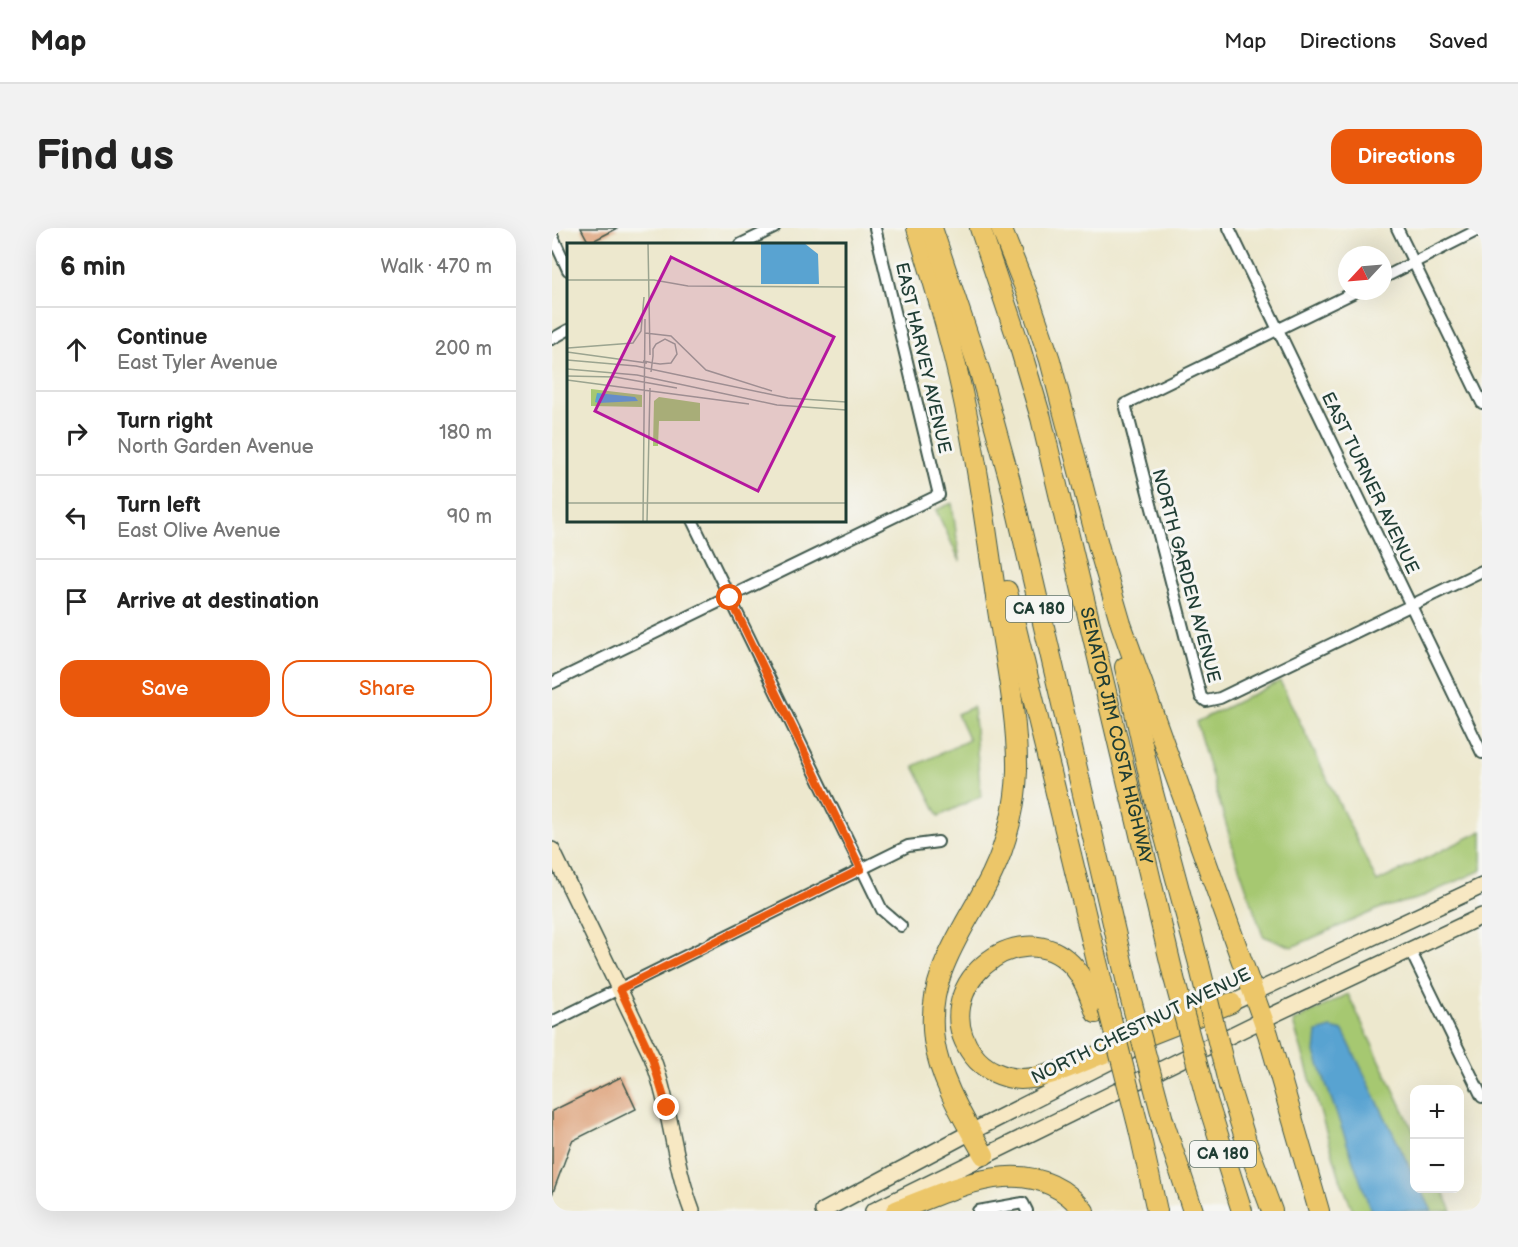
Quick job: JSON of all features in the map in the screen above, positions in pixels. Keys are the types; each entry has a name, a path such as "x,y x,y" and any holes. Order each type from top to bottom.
{"highway":[{"path":"917,228 951,348 1102,1010 1157,1208"},
{"name":"CA 180","path":"932,228 980,372 1010,481 1130,996 1163,1120 1193,1211"},
{"name":"SENATOR JIM COSTA HIGHWAY","path":"980,228 1041,418 1174,978 1206,1097 1242,1211"},
{"path":"1001,228 1029,298 1050,360 1100,552 1152,789 1229,1086 1246,1141 1272,1211"},
{"path":"972,442 1015,731 1017,773 1012,811 999,855 991,875 942,968 934,1001 934,1039 948,1086 984,1155"},
{"path":"1100,552 1137,670 1263,1020 1319,1211"},
{"path":"1102,1010 1080,976 1066,960 1046,950 1017,949 988,960 974,973 964,993 960,1025 966,1044 987,1068 994,1073 1009,1077 1032,1078 1076,1064 1231,1003"},
{"path":"896,1211 980,1180 1004,1176 1030,1178 1050,1186 1070,1197 1084,1211"}],"main road":[{"path":"552,850 658,1073 681,1177 692,1211"},
{"name":"NORTH CHESTNUT AVENUE","path":"823,1211 971,1132 1252,992 1482,886"},
{"path":"873,1211 984,1155 1482,916"}],"street":[{"path":"743,243 774,228"},
{"name":"EAST HARVEY AVENUE","path":"730,598 939,495 875,228"},
{"name":"EAST TURNER AVENUE","path":"1229,228 1482,753"},
{"path":"1397,228 1482,403"},
{"path":"1392,274 1482,228"},
{"path":"552,236 567,268"},
{"path":"1278,330 1339,300"},
{"name":"NORTH GARDEN AVENUE","path":"1278,330 1125,404 1201,697 1206,701 1220,698 1482,571"},
{"path":"552,339 567,331"},
{"path":"693,522 882,910 901,926"},
{"path":"552,683 730,598"},
{"path":"552,1022 908,846 938,842"},
{"path":"1410,950 1482,1097"},
{"path":"978,1211 1023,1203 1027,1211"}],"green space":[{"path":"952,503 960,561 936,510"},
{"path":"1280,681 1377,882 1482,831 1482,870 1417,899 1381,908 1292,947 1263,936 1236,858 1196,722"},
{"path":"973,707 981,796 939,816 914,766 969,740 957,714"},
{"path":"1348,994 1410,1124 1410,1193 1444,1193 1452,1211 1353,1211 1341,1181 1293,1022"}],"water":[{"path":"1331,1028 1343,1031 1410,1168 1410,1193 1423,1193 1432,1211 1371,1211 1315,1053 1317,1032"}],"building":[{"path":"581,228 618,228 589,243"},
{"path":"621,1077 636,1109 572,1141 552,1195 552,1111"}],"route":[{"path":"667,1108 663,1088 652,1058 620,989 861,869 730,598"}]}
